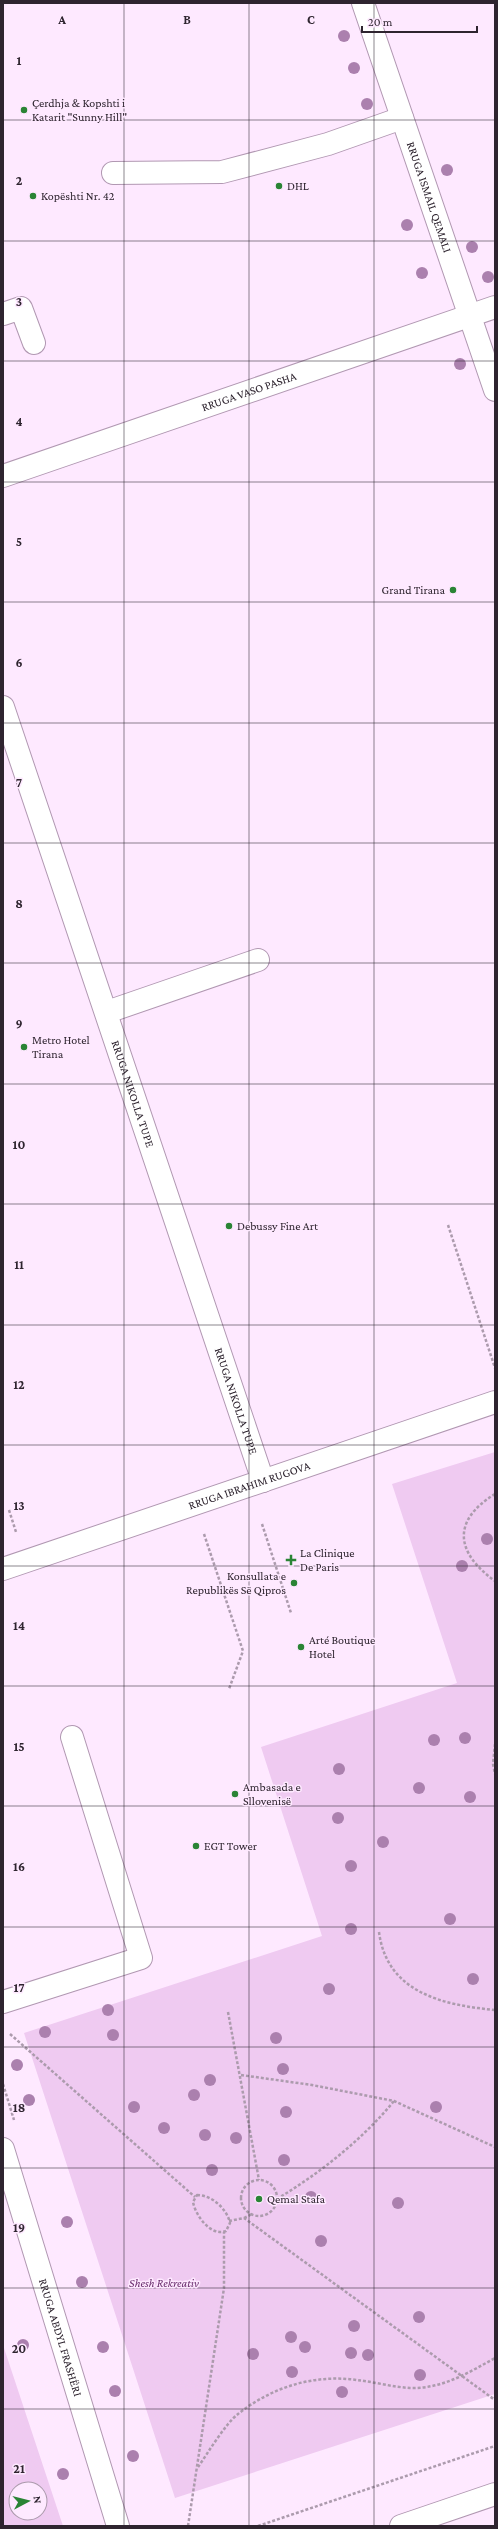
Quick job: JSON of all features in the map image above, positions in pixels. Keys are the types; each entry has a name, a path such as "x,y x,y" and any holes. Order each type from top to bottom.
{"street":[{"name":"RRUGA ISMAIL QEMALI","path":"363,3 495,390"},
{"path":"113,173 222,172 328,144 402,118"},
{"name":"RRUGA VASO PASHA","path":"3,476 495,307"},
{"path":"3,314 21,308 34,343"},
{"name":"RRUGA NIKOLLA TUPE","path":"3,707 107,1012 263,1481"},
{"path":"107,1012 258,960"},
{"name":"RRUGA IBRAHIM RUGOVA","path":"3,1569 495,1402"},
{"path":"3,2002 141,1958 72,1737"},
{"name":"RRUGA ABDYL FRASHËRI","path":"3,2149 6,2171 118,2526"},
{"path":"401,2526 495,2494"}],"path":[{"path":"448,1225 495,1368"},
{"path":"495,1494 480,1504 470,1514 464,1532 466,1549 476,1564 495,1581"},
{"path":"195,1504 243,1651 229,1689"},
{"path":"9,1510 16,1535"},
{"path":"262,1524 291,1613"},
{"path":"495,1744 493,1764 495,1774"},
{"path":"379,1932 381,1946 392,1970 413,1989 438,1999 470,2008 495,2010"},
{"path":"228,2012 241,2075 259,2180"},
{"path":"8,2033 196,2196 201,2195 215,2201 224,2210 229,2220 228,2228 224,2232 224,2288 188,2526"},
{"path":"241,2075 312,2085 394,2101 495,2147"},
{"path":"277,2199 270,2184 259,2180 248,2184 242,2194 244,2206 252,2214 258,2216 268,2213 273,2209 277,2199 306,2182 376,2123 394,2101"},
{"path":"196,2196 193,2204 199,2218 208,2226 224,2232"},
{"path":"229,2220 244,2218 252,2214"},
{"path":"244,2218 495,2400"},
{"path":"198,2467 236,2415 267,2394 296,2383 324,2378 354,2379 411,2388 444,2384 495,2358"},
{"path":"258,2526 495,2446"}],"green space":[{"name":"Shesh Rekreativ","path":"495,1452 495,2394 175,2498 24,2033 322,1936 261,1747 457,1683 392,1484"},
{"path":"3,2345 63,2526 3,2526"}],"place":[{"name":"Çerdhja & Kopshti i Katarit \"Sunny Hill\"","path":"24,110"},
{"name":"DHL","path":"279,186"},
{"name":"Kopështi Nr. 42","path":"33,196"},
{"name":"Grand Tirana","path":"453,590"},
{"name":"Metro Hotel Tirana","path":"24,1047"},
{"name":"Debussy Fine Art","path":"229,1226"},
{"name":"La Clinique De Paris","path":"291,1560"},
{"name":"Konsullata e Republikës Së Qipros","path":"294,1583"},
{"name":"Arté Boutique Hotel","path":"301,1647"},
{"name":"Ambasada e Sllovenisë","path":"235,1794"},
{"name":"EGT Tower","path":"196,1846"},
{"name":"Qemal Stafa","path":"259,2199"}]}
